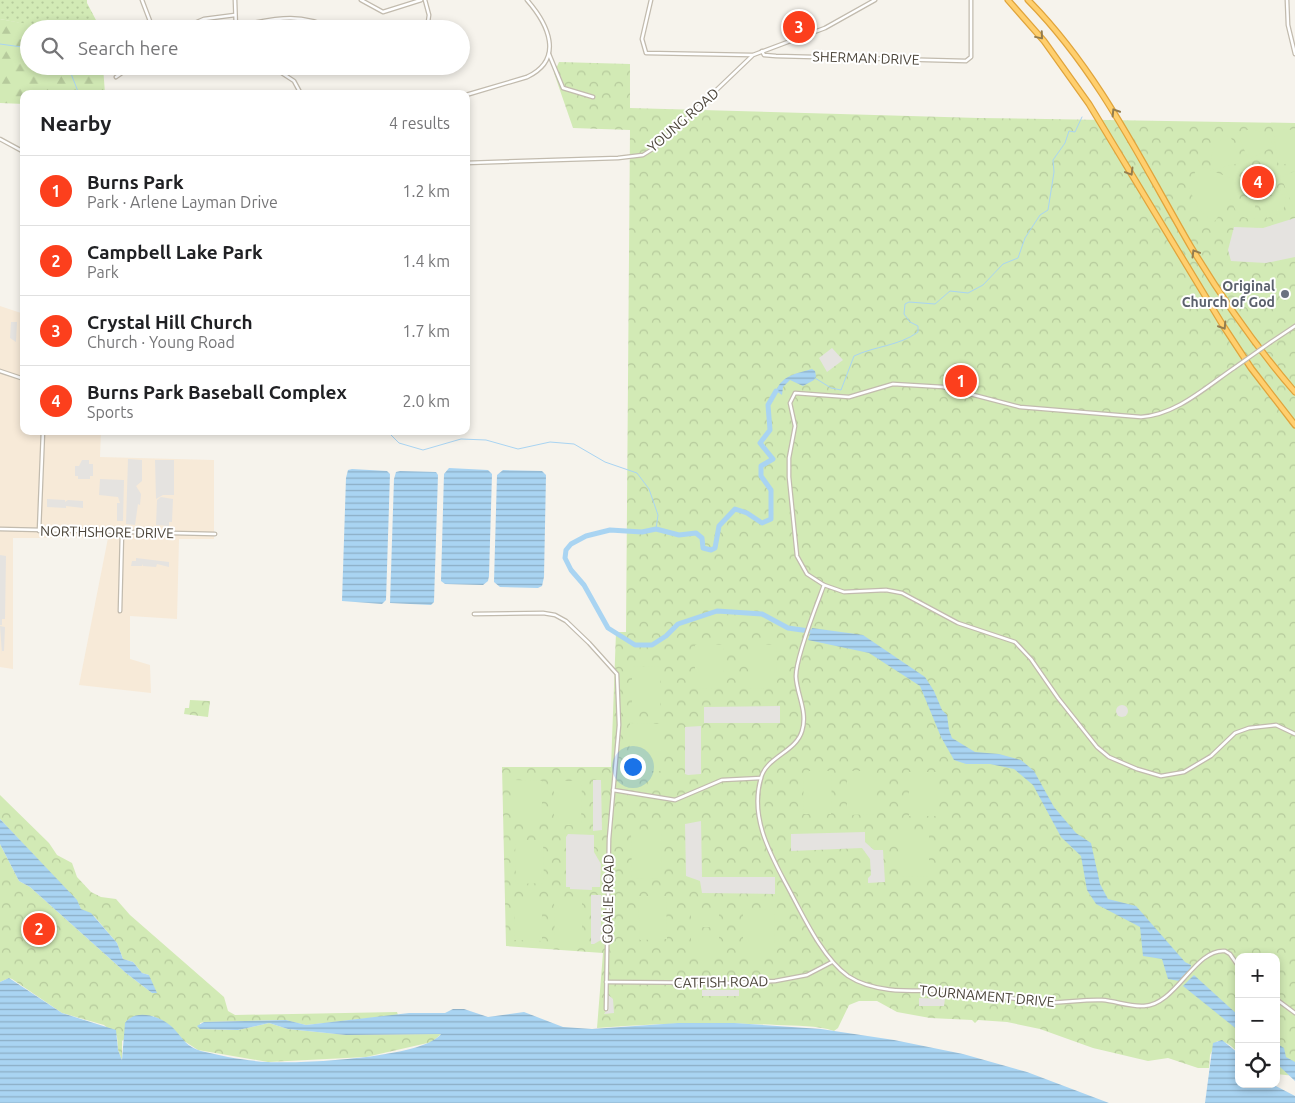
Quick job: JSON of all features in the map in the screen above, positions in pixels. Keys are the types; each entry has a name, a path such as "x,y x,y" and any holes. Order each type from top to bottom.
{"highway":[{"path":"1008,0 1044,41 1069,74 1224,327 1251,368 1295,425"},
{"path":"1028,0 1065,42 1104,95 1209,277 1270,364 1295,392"}],"street":[{"path":"142,0 150,20"},
{"path":"235,20 236,0"},
{"path":"361,0 383,12 421,0"},
{"path":"425,0 429,15 428,20"},
{"path":"527,0 545,25 549,37 549,54 562,88 593,97"},
{"path":"651,0 642,39 646,53 754,55"},
{"name":"YOUNG ROAD","path":"470,164 618,158 643,155 659,145 754,55 825,28 876,0"},
{"name":"SHERMAN DRIVE","path":"762,52 764,55 776,56 966,60 971,57 971,0"},
{"path":"1287,0 1288,25 1295,54"},
{"path":"202,20 235,15"},
{"path":"269,20 278,18 314,20"},
{"path":"470,94 533,74 544,65 549,54"},
{"path":"285,75 294,81 299,90"},
{"path":"0,139 20,150"},
{"path":"1295,326 1174,408 1160,414 1141,417 1020,407 943,387 893,384 849,397 795,393 790,403 795,426 789,471 797,553 804,570 824,585 848,592 886,590 902,593 958,623 1015,642 1025,652 1058,698 1101,752 1118,761 1152,774 1172,774 1191,769 1212,756 1235,733 1244,729 1276,725 1295,734"},
{"path":"0,370 20,378"},
{"path":"39,530 43,435"},
{"name":"NORTHSHORE DRIVE","path":"0,529 215,534"},
{"path":"120,611 122,532"},
{"path":"613,790 675,800 722,780 761,778 770,764 794,743 802,731 804,711 796,676 811,622 824,585"},
{"name":"GOALIE ROAD","path":"474,614 543,612 556,615 566,621 613,667 618,676 619,702 609,848 606,1009"},
{"name":"TOURNAMENT DRIVE","path":"761,778 760,824 766,846 832,962 856,981 877,987 979,992 1041,1002 1098,1000 1151,1006 1162,1000 1210,953 1218,950 1230,954 1235,961"},
{"name":"CATFISH ROAD","path":"606,982 767,982 804,977 832,962"},
{"path":"1280,1002 1295,1013"}],"shaded area":[{"path":"1295,218 1295,257 1266,263 1231,261 1228,250 1234,227 1263,228"},
{"path":"0,306 20,313 20,435 101,435 100,457 214,460 214,539 179,539 177,619 130,616 130,659 150,665 151,693 79,685 108,538 13,538 13,669 0,667"},
{"path":"11,322 17,322 16,342 10,338"},
{"path":"832,348 843,360 827,372 819,358"},
{"path":"128,459 142,460 142,481 136,486 141,494 135,525 126,524"},
{"path":"82,460 89,460 89,464 93,464 93,476 90,476 90,479 78,479 78,476 75,476 75,466 79,466"},
{"path":"155,460 174,460 174,495 163,495 156,499"},
{"path":"100,479 124,480 123,521 117,521 117,503 120,503 118,497 99,495"},
{"path":"161,497 173,499 172,522 169,522 169,526 156,525 157,500"},
{"path":"47,499 65,500 65,502 68,500 83,501 83,508 66,506 66,508 47,507"},
{"path":"0,555 6,556 5,619 2,619 2,625 0,625"},
{"path":"136,558 169,562 169,567 157,564 156,567 143,566 143,564 142,566 131,566 132,561 136,561"},
{"path":"0,626 5,627 4,651 2,651 2,654"},
{"path":"1122,705 1128,711 1122,717 1116,711"},
{"path":"780,706 780,723 704,723 704,707"},
{"path":"701,726 701,774 688,775 685,774 685,727"},
{"path":"593,780 601,780 602,830 593,831"},
{"path":"701,821 702,877 775,877 775,894 702,893 700,881 686,876 685,824"},
{"path":"865,832 865,842 874,850 883,850 885,882 868,883 868,878 871,875 870,859 862,848 791,851 791,834"},
{"path":"568,834 594,835 594,852 601,864 600,887 592,887 592,890 570,889 570,887 566,887 566,837"},
{"path":"591,895 601,895 601,940 594,944 591,944"},
{"path":"702,990 739,990 739,996 702,996"},
{"path":"606,993 613,999 614,1013 604,1014 606,1011"},
{"path":"919,998 945,999 944,1006 919,1006"}],"green space":[{"path":"0,0 87,0 96,20 20,20 20,23 0,19"},
{"path":"0,19 20,23 20,75 104,75 105,90 20,90 20,104 0,103"},
{"path":"559,62 630,64 630,108 979,118 1295,123 1295,1076 1280,1074 1280,953 1235,953 1235,1049 1224,1042 1217,1041 1210,1055 1209,1068 1198,1068 1168,1058 1148,1061 1093,1048 1040,1029 1007,1022 978,1020 975,1023 972,1020 930,1018 897,1012 877,1001 859,1001 849,1005 838,1028 834,1031 806,1026 732,1024 664,1024 597,1028 603,953 506,946 502,767 611,767 616,632 626,632 630,130 573,128 554,73"},
{"path":"1252,129 1265,133 1274,146 1248,159 1237,132"},
{"path":"1273,129 1295,130 1295,162 1280,165 1278,163"},
{"path":"1230,135 1240,161 1239,163 1213,170 1212,153 1216,145"},
{"path":"1198,165 1235,180 1238,189 1215,221 1205,215 1198,207 1189,187"},
{"path":"1295,171 1295,208 1294,209 1281,177"},
{"path":"1267,179 1266,184 1250,185 1248,180"},
{"path":"1286,194 1284,208 1280,213 1267,218 1264,197"},
{"path":"1252,196 1255,198 1255,219 1240,215 1235,210 1232,201"},
{"path":"695,645 723,645 723,688 695,689"},
{"path":"749,645 776,645 777,688 749,689"},
{"path":"660,666 660,710 632,710 632,667"},
{"path":"190,700 210,701 208,717 184,714 185,708 189,708"},
{"path":"630,723 661,724 661,771 629,771"},
{"path":"804,771 832,771 831,814 803,814"},
{"path":"847,771 875,771 875,814 847,815"},
{"path":"909,772 937,772 937,816 909,816"},
{"path":"514,780 542,781 542,824 514,824"},
{"path":"554,781 582,781 581,825 554,825"},
{"path":"0,795 49,843 57,855 72,863 77,877 91,892 101,897 116,899 130,915 224,997 228,1011 235,1015 397,1012 398,1015 306,1025 285,1020 204,1022 200,1023 200,1029 238,1030 269,1023 288,1029 346,1035 441,1034 432,1042 366,1057 268,1062 198,1050 181,1039 169,1025 153,1016 122,1041 122,1060 118,1050 117,1036 104,1025 62,1013 12,979 9,978 0,982 0,844 19,881 30,887 126,973 152,993 149,975 142,973 133,962 123,959 117,943 94,916 81,909 78,903 0,819"},
{"path":"631,832 661,832 662,878 632,879"},
{"path":"901,833 929,833 929,876 901,877"},
{"path":"515,840 543,840 544,883 516,884"},
{"path":"638,896 666,896 667,939 640,940"},
{"path":"515,897 542,897 542,941 514,940"},
{"path":"554,901 582,901 582,945 555,945"},
{"path":"691,909 719,909 719,927 691,927"},
{"path":"743,909 775,910 774,953 743,953"},
{"path":"691,935 719,935 719,953 691,953"}],"water":[{"path":"812,369 815,371 816,376 814,380 803,386 790,380 783,387 782,395 776,391 786,378"},
{"path":"449,468 488,470 492,474 489,576 488,581 483,585 445,584 441,581 444,474"},
{"path":"348,470 387,471 390,474 386,600 382,604 342,601 346,478"},
{"path":"503,470 542,471 546,475 544,577 542,586 538,588 500,587 494,582 497,475"},
{"path":"396,472 436,472 438,475 434,602 431,605 390,603 394,479"},
{"path":"812,628 863,635 925,677 934,691 942,710 947,715 952,738 975,752 999,754 1021,760 1034,771 1054,807 1076,833 1091,843 1100,884 1108,899 1136,906 1185,962 1191,965 1190,971 1179,981 1168,979 1162,959 1143,956 1140,927 1096,904 1087,890 1081,856 1061,837 1033,785 1014,769 990,764 966,764 954,760 941,737 920,686 869,653 808,640"},
{"path":"0,819 77,900 81,909 91,913 117,943 123,959 133,962 142,973 149,975 157,993 152,993 126,973 30,887 19,881 0,844"},
{"path":"1194,975 1235,1012 1235,1028 1183,986"},
{"path":"9,978 62,1013 116,1030 118,1050 122,1060 125,1023 130,1018 136,1016 150,1016 164,1021 189,1045 201,1051 260,1061 306,1062 387,1054 411,1049 430,1042 441,1034 346,1035 288,1029 269,1023 238,1030 200,1029 197,1026 204,1022 286,1020 306,1025 409,1013 445,1013 453,1009 464,1009 488,1017 524,1012 563,1027 592,1029 678,1023 734,1023 821,1029 894,1040 963,1054 1027,1072 1109,1103 0,1103 0,982"},
{"path":"1222,1040 1235,1051 1235,1088 1280,1088 1295,1096 1295,1103 1205,1103 1213,1043"},
{"path":"1280,1046 1284,1048 1286,1057 1295,1062 1295,1081 1280,1067"}],"waterway":[{"path":"0,44 20,47"},
{"path":"72,75 77,90"},
{"path":"815,378 831,388 841,390 854,356 895,343 918,332 918,326 910,322 904,314 905,304 909,302 935,304 950,291 968,293 983,285 1003,264 1018,258 1025,238 1040,215 1048,210 1054,172 1053,160 1065,143 1069,131 1075,132 1082,117"},
{"path":"776,391 768,405 770,430 760,443 773,459 761,466 761,476 771,490 771,519 762,523 747,513 735,509 719,526 715,548 711,550 703,548 702,538 696,533 679,535 656,529 642,532 610,530 586,536 571,544 566,550 565,558 571,570 584,585 608,628 635,645 652,645 666,636 678,624 717,611 762,614 788,628 809,631"},
{"path":"391,435 399,443 423,450 461,439 486,440 518,449 550,442 574,444 605,462 637,473 649,489 658,515 656,529"}],"place":[{"name":"Crystal Hill Church","path":"799,27"},
{"name":"Burns Park Baseball Complex","path":"1258,182"},
{"name":"Original Church of God","path":"1285,294"},
{"name":"Burns Park","path":"961,381"},
{"name":"Campbell Lake Park","path":"39,929"}]}
